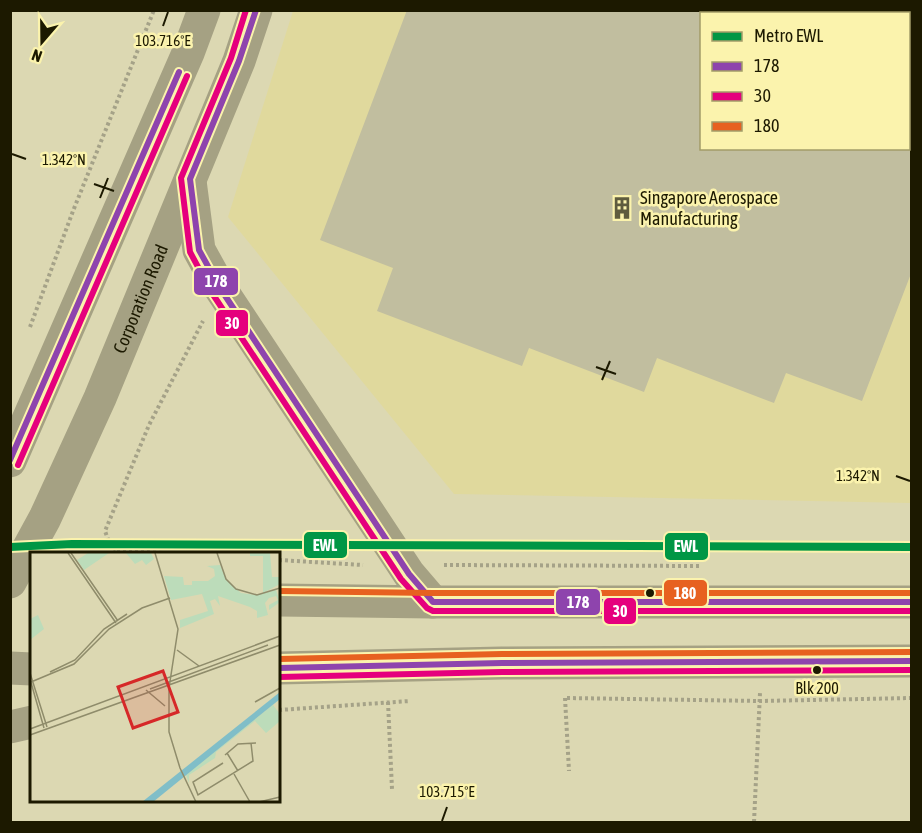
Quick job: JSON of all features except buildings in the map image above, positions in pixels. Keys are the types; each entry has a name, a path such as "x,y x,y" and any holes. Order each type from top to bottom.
{"main road":[{"path":"10,460 188,53 204,10"},
{"name":"Corporation Road","path":"10,582 45,518 100,398 239,61 256,10"},
{"path":"190,179 199,250 220,288 409,574 434,603"},
{"path":"10,594 30,595"},
{"path":"280,600 434,603 912,602"},
{"path":"280,668 502,663 912,661"},
{"path":"10,668 30,669"},
{"path":"10,727 30,722"}],"path":[{"path":"27,334 154,10"},
{"path":"115,552 105,531 149,425 220,288"},
{"path":"280,560 373,566"},
{"path":"432,565 703,566"},
{"path":"754,822 762,662"},
{"path":"554,698 760,701 912,698"},
{"path":"565,698 569,771"},
{"path":"280,710 421,700"},
{"path":"387,702 392,789"}],"shaded area":[{"name":"Singapore Aerospace Manufacturing","path":"293,11 911,11 911,503 454,494 228,217"}],"metro line":[{"name":"EWL","path":"10,547 72,544 912,547"}],"transit line":[{"name":"30","path":"246,10 231,58 181,178 190,252 212,293 401,579 427,608 433,611 912,611"},
{"name":"178","path":"256,10 239,61 190,179 199,250 220,288 409,574 433,602 912,602"},
{"name":"178","path":"10,460 179,72"},
{"name":"30","path":"18,465 187,76"},
{"name":"180","path":"280,591 912,593"},
{"name":"180","path":"280,659 502,654 912,652"},
{"name":"178","path":"280,668 502,663 912,661"},
{"name":"30","path":"280,677 502,672 912,670"}],"place":[{"name":"Singapore Aerospace Manufacturing","path":"622,208"},
{"name":"Blk 200","path":"817,670"}]}
